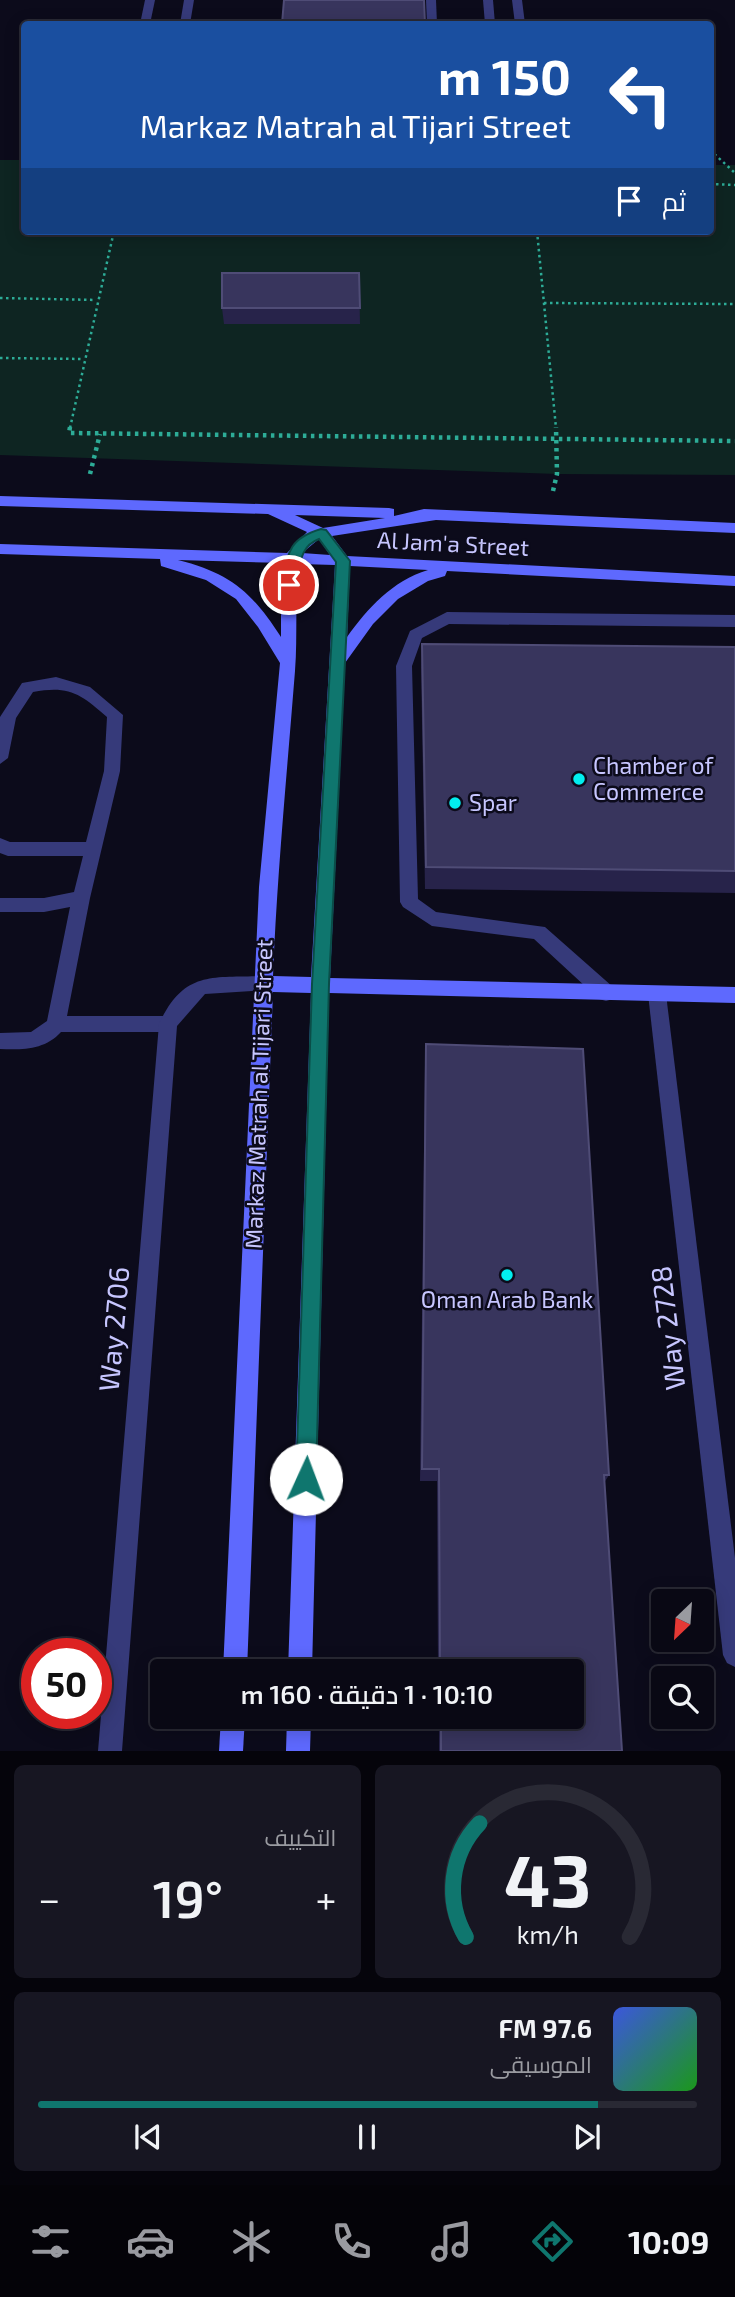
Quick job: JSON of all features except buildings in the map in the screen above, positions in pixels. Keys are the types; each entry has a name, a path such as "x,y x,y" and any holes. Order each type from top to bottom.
{"main road":[{"name":"Al Jam'a Street","path":"0,501 735,528"},
{"path":"269,509 321,533 343,561 320,984 300,1659"},
{"path":"292,558 309,537 321,533 434,515"},
{"name":"Al Jam'a Street","path":"0,549 292,558 735,581"},
{"path":"118,551 198,569 241,593 256,607 288,663"},
{"name":"Markaz Matrah al Tijari Street","path":"235,1659 268,887 288,663 292,558"},
{"path":"336,664 367,619 398,592 420,576 463,567"},
{"path":"263,984 735,995"},
{"path":"231,1751 232,1729"},
{"path":"298,1751 299,1729"}],"street":[{"path":"146,21 150,0"},
{"path":"186,21 189,0"},
{"path":"431,0 432,21"},
{"path":"488,0 490,21"},
{"path":"517,0 520,21"},
{"path":"606,993 540,932 432,919 409,902 404,666 416,635 447,618 735,621"},
{"path":"0,758 8,718 29,687 57,681 77,687 86,690 115,715 112,771 81,898 56,1024 48,1036 34,1041 0,1041"},
{"path":"0,845 8,849 93,849"},
{"path":"0,905 44,905 81,898"},
{"path":"56,1024 167,1024 182,1004 201,986 263,984"},
{"name":"Way 2728","path":"657,994 735,1655"},
{"name":"Way 2706","path":"110,1751 167,1024"}],"path":[{"path":"714,154 735,173"},
{"path":"714,184 735,184"},
{"path":"113,235 96,300 69,433 557,441 735,441"},
{"path":"537,235 557,441 557,474 553,492 540,491"},
{"path":"0,298 96,300"},
{"path":"544,303 735,304"},
{"path":"0,358 84,359"},
{"path":"90,475 100,434"}],"green space":[{"path":"0,160 21,160 21,235 714,235 714,165 735,165 735,475 557,474 0,455"}],"place":[{"name":"Chamber of Commerce","path":"579,779"},
{"name":"Spar","path":"455,803"},
{"name":"Oman Arab Bank","path":"507,1275"}],"route":[{"path":"289,585 295,551 309,537 321,533 334,546 343,561 320,984 306,1479"}]}
